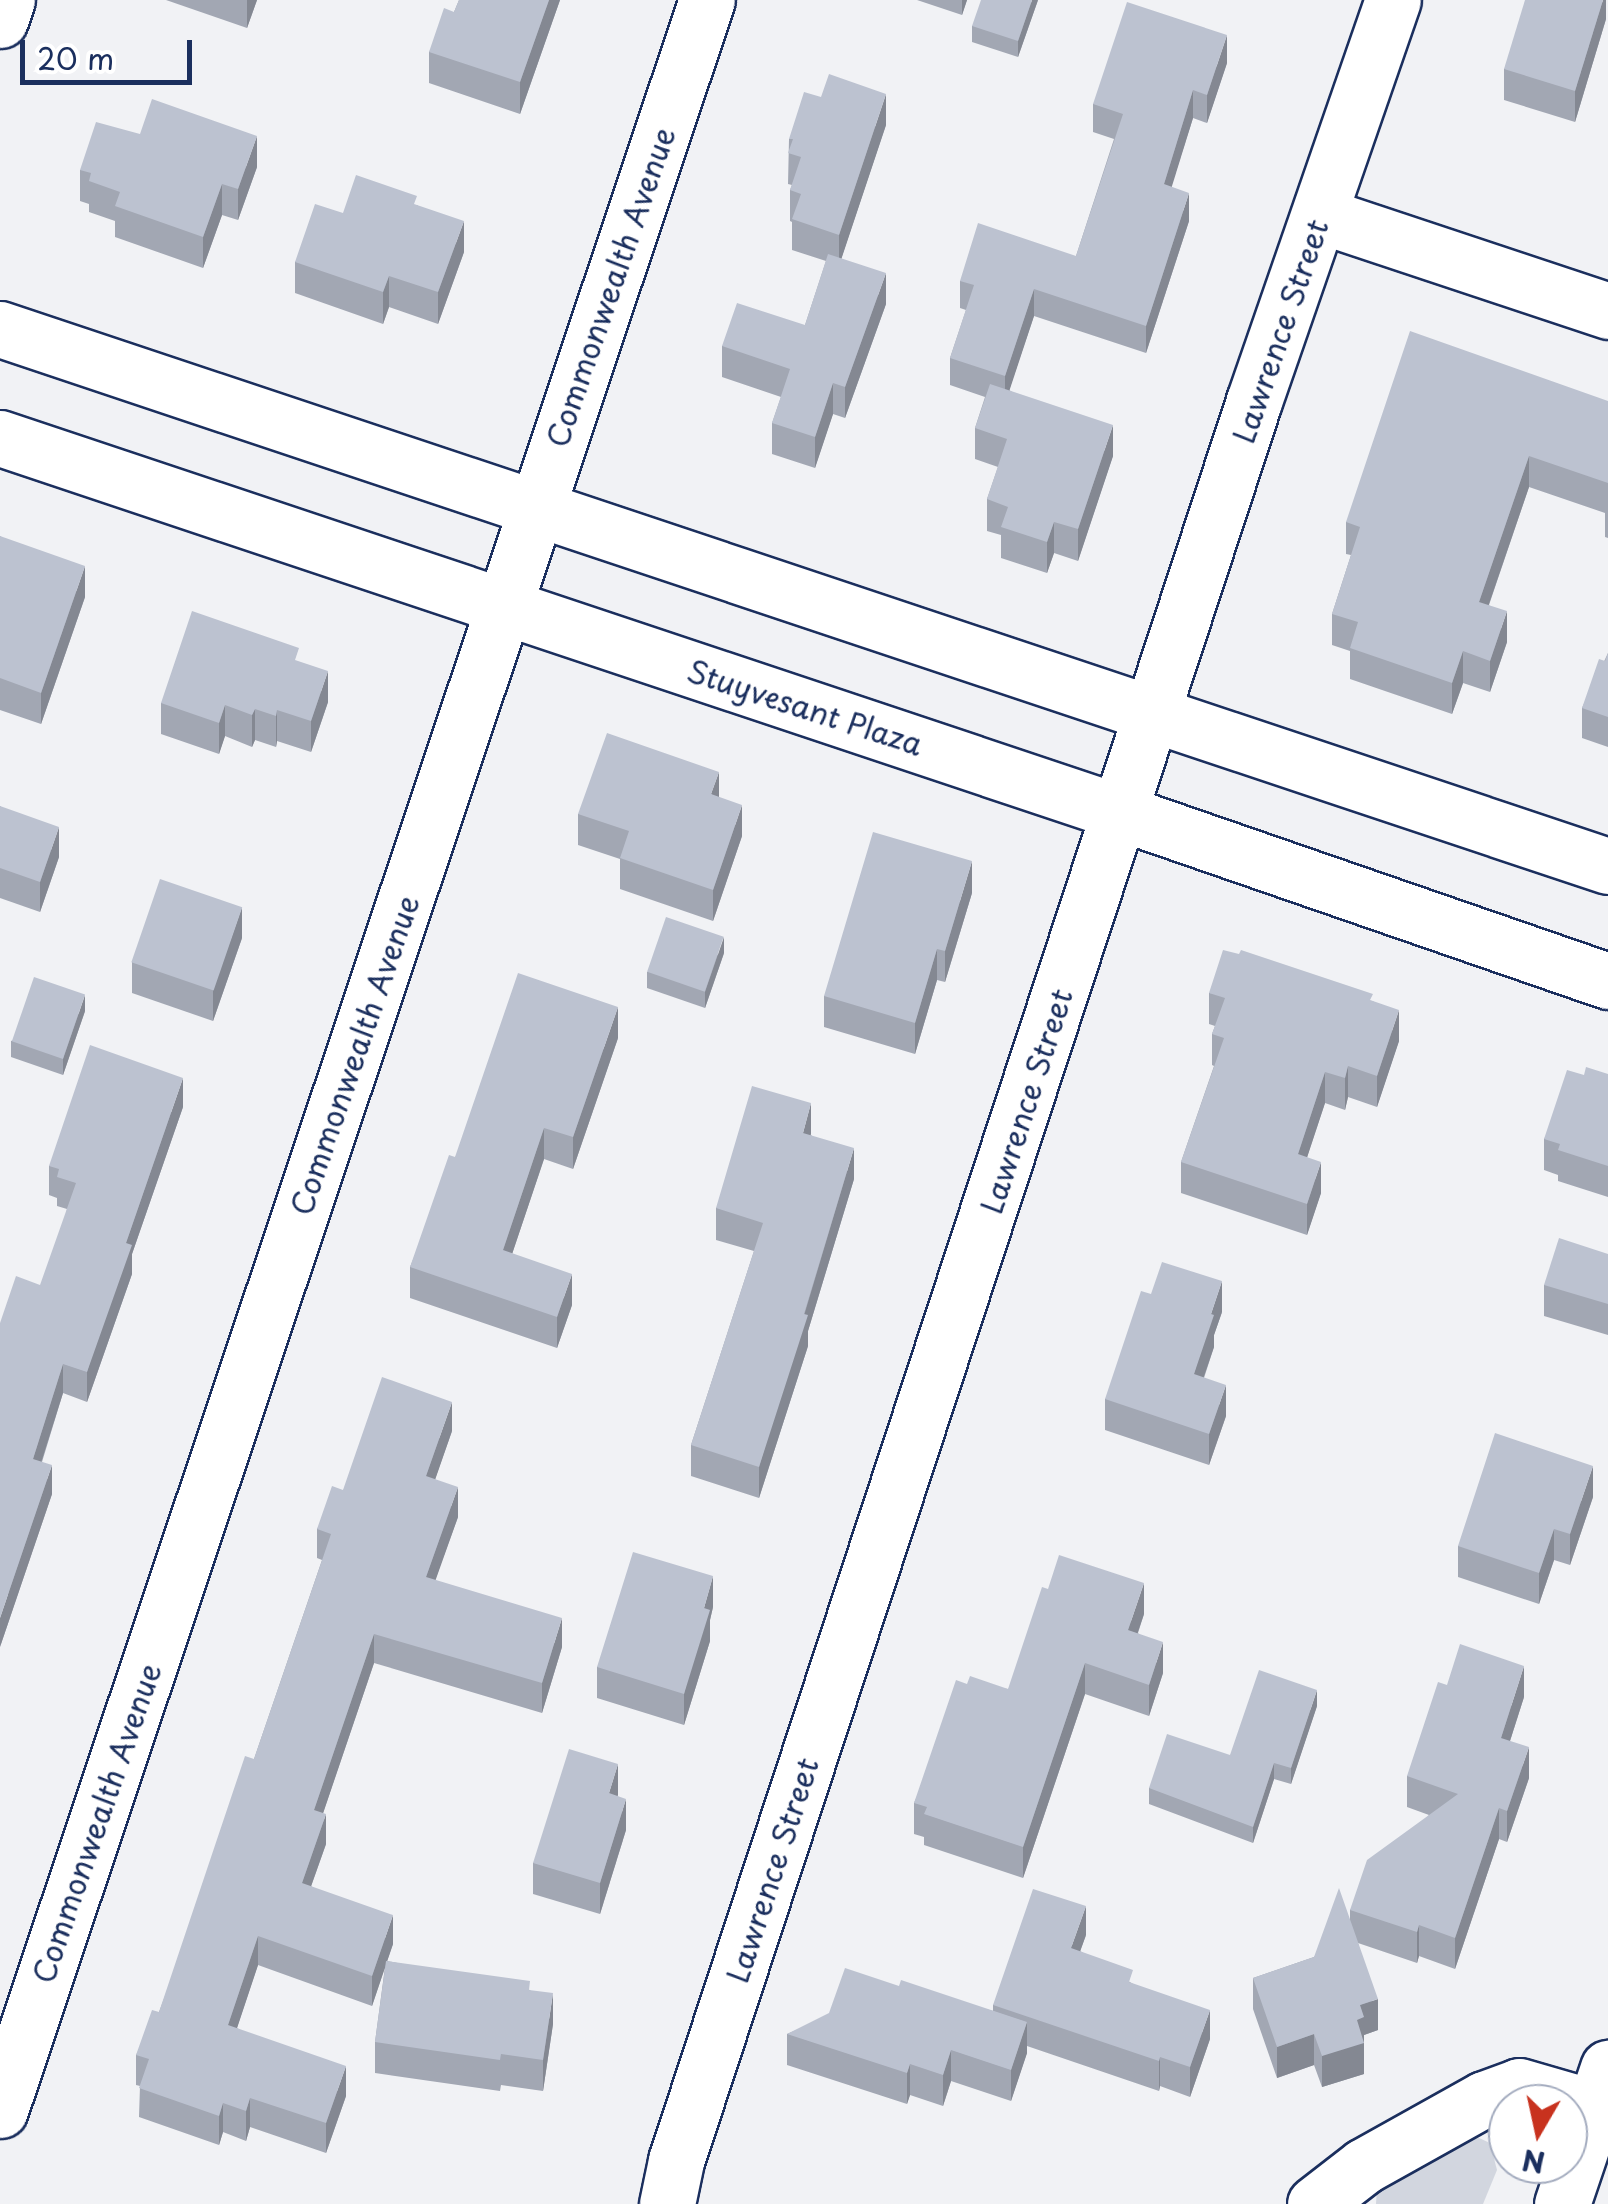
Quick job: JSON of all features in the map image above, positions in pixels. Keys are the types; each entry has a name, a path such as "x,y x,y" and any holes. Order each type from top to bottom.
{"street":[{"path":"0,20 7,0"},
{"name":"Commonwealth Avenue","path":"0,2110 707,0"},
{"name":"Lawrence Street","path":"667,2204 676,2162 1154,713 1394,0"},
{"path":"1320,215 1608,310"},
{"path":"0,330 1608,866"},
{"name":"Stuyvesant Plaza","path":"0,438 1122,813 1608,981"},
{"path":"1315,2204 1380,2157 1484,2098 1519,2086 1601,2088 1562,2204"}],"shaded area":[{"path":"1479,2138 1488,2142 1488,2184 1491,2184 1483,2204 1376,2204 1377,2189 1463,2140"}],"building":[{"path":"459,0 549,0 520,82 429,52 444,8 454,12"},
{"path":"981,0 1032,0 1018,41 972,26"},
{"path":"1525,0 1603,0 1575,91 1504,69"},
{"path":"1127,2 1227,35 1207,95 1193,90 1164,184 1189,193 1146,326 1034,289 1005,376 950,358 974,285 960,281 978,223 1076,256 1123,114 1093,104"},
{"path":"829,74 886,94 839,235 792,219 801,194 790,190 801,157 788,153 793,139 789,139 804,92 821,97"},
{"path":"152,99 257,136 238,189 222,184 203,237 115,206 120,192 89,181 91,173 80,170 96,122 140,134"},
{"path":"356,175 417,196 414,204 464,221 438,292 389,276 383,292 295,262 315,204 343,213"},
{"path":"828,254 886,273 845,387 833,383 815,437 772,423 790,369 722,346 737,303 805,325"},
{"path":"1410,331 1608,401 1608,483 1529,456 1479,602 1507,611 1490,661 1463,651 1452,683 1350,648 1358,622 1332,614 1360,527 1346,522"},
{"path":"990,384 1113,425 1078,529 1054,522 1047,542 1001,527 1008,507 987,499 1007,439 975,428"},
{"path":"0,536 85,566 41,693 0,678"},
{"path":"192,611 299,648 295,660 328,671 311,721 277,710 276,716 255,709 252,715 225,705 219,723 161,703"},
{"path":"1608,653 1608,717 1582,708 1599,659 1605,661"},
{"path":"607,733 719,772 711,794 742,805 713,890 620,858 629,831 578,814"},
{"path":"0,806 59,827 40,882 0,868"},
{"path":"873,832 972,861 945,951 937,949 915,1023 824,996"},
{"path":"160,879 242,907 214,991 131,962"},
{"path":"666,917 724,937 705,992 647,972"},
{"path":"1223,950 1239,954 1241,950 1373,994 1370,1000 1399,1010 1377,1076 1348,1066 1345,1078 1325,1072 1298,1154 1321,1162 1307,1204 1181,1162 1224,1038 1212,1034 1225,998 1209,993"},
{"path":"518,973 618,1007 573,1137 544,1128 503,1250 572,1274 557,1317 410,1267 449,1155 455,1157"},
{"path":"34,977 85,995 63,1059 12,1041"},
{"path":"90,1045 183,1078 126,1243 132,1245 87,1372 63,1364 33,1459 52,1465 0,1618 0,1323 16,1276 40,1285 76,1183 57,1177 59,1169 49,1166"},
{"path":"1586,1067 1608,1074 1608,1166 1558,1150 1560,1144 1544,1139 1567,1070 1584,1075"},
{"path":"752,1086 811,1103 803,1133 854,1148 804,1314 808,1315 759,1467 691,1445 763,1223 716,1208"},
{"path":"1559,1238 1608,1254 1608,1304 1544,1285"},
{"path":"1162,1262 1222,1281 1194,1374 1226,1385 1209,1434 1105,1399 1141,1291 1151,1294"},
{"path":"382,1377 452,1402 426,1476 458,1487 426,1577 562,1618 542,1683 374,1634 314,1810 326,1814 302,1883 393,1915 372,1976 258,1936 228,2025 346,2066 326,2123 250,2098 246,2111 223,2103 219,2116 139,2088 149,2059 136,2055 152,2010 159,2012 245,1756 254,1759 331,1534 317,1529 332,1486 343,1490"},
{"path":"1495,1433 1593,1466 1570,1534 1554,1529 1539,1573 1458,1546"},
{"path":"633,1552 713,1576 704,1608 710,1610 684,1694 597,1667"},
{"path":"1059,1555 1144,1583 1128,1630 1163,1642 1149,1685 1085,1663 1023,1847 924,1814 927,1807 914,1803 956,1680 967,1684 970,1676 1008,1689 1042,1587 1048,1589"},
{"path":"1460,1644 1524,1666 1501,1738 1529,1747 1507,1811 1499,1808 1455,1938 1419,1925 1417,1932 1350,1910 1367,1860 1458,1794 1407,1776 1438,1682 1447,1685"},
{"path":"1259,1670 1317,1690 1291,1768 1274,1763 1253,1827 1149,1788 1167,1734 1230,1755"},
{"path":"569,1749 618,1764 609,1793 626,1799 600,1883 533,1863"},
{"path":"1339,1888 1378,1999 1360,2005 1364,2017 1357,2020 1364,2043 1322,2056 1314,2034 1277,2047 1253,1978 1314,1957"},
{"path":"1033,1889 1086,1906 1071,1948 1133,1970 1129,1982 1210,2010 1190,2067 1160,2057 1159,2061 993,2005"},
{"path":"386,1961 530,1981 529,1990 553,1993 543,2060 501,2054 500,2060 375,2042"},
{"path":"845,1968 899,1986 901,1980 1027,2022 1011,2070 951,2050 943,2075 910,2064 907,2073 787,2034 829,2013"}]}
